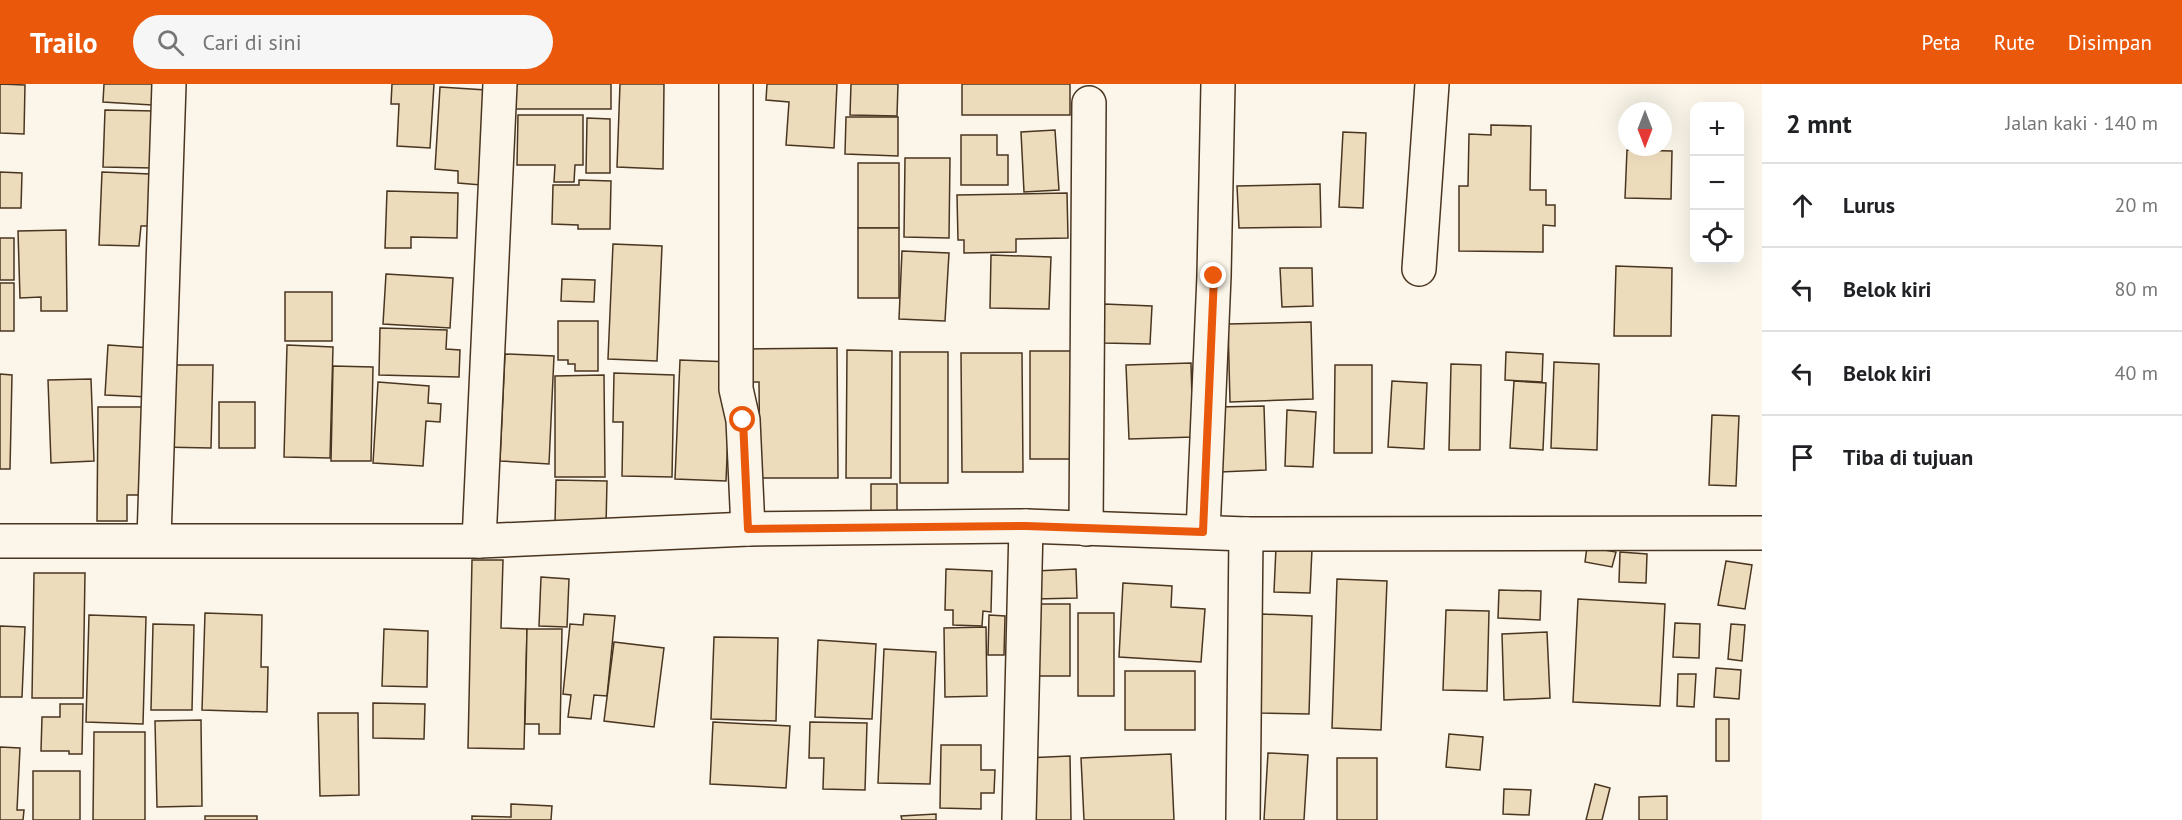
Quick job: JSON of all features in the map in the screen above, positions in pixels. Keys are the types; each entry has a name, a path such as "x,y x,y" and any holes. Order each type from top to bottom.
{"street":[{"path":"154,539 169,84"},
{"path":"479,541 500,84"},
{"path":"736,84 736,389 743,420 748,529"},
{"path":"1203,532 1214,276 1218,84"},
{"path":"1419,269 1432,84"},
{"path":"1086,529 1089,103"},
{"path":"0,541 154,539 479,541 748,529 1026,526 1246,534 1762,533"},
{"path":"1019,820 1026,526"},
{"path":"1243,820 1246,534"}],"building":[{"path":"0,84 25,85 24,134 0,133"},
{"path":"104,84 153,84 152,105 103,102"},
{"path":"392,84 434,84 430,148 397,146 399,104 391,104"},
{"path":"514,84 611,84 611,109 514,109"},
{"path":"620,84 664,84 663,169 617,167"},
{"path":"767,84 837,84 834,148 786,145 789,102 766,100"},
{"path":"851,84 898,84 897,116 850,115"},
{"path":"962,84 1070,84 1070,115 962,115"},
{"path":"440,87 486,90 481,185 458,183 458,171 435,169"},
{"path":"105,110 155,111 153,168 103,167"},
{"path":"518,115 583,115 583,165 575,165 574,182 554,182 555,165 517,165"},
{"path":"846,117 898,117 898,156 845,154"},
{"path":"587,118 610,119 610,173 586,173"},
{"path":"1491,125 1531,126 1530,190 1546,190 1546,205 1555,205 1555,226 1543,225 1543,252 1459,251 1459,186 1468,186 1469,134 1491,135"},
{"path":"1055,130 1059,190 1024,192 1021,132"},
{"path":"1343,132 1366,133 1363,208 1339,207"},
{"path":"961,135 997,135 997,155 1008,155 1008,185 961,185"},
{"path":"1627,156 1672,156 1671,199 1625,198"},
{"path":"905,158 950,158 949,238 904,237"},
{"path":"858,163 899,163 899,228 858,228"},
{"path":"0,172 22,173 21,208 0,208"},
{"path":"102,172 150,174 148,226 141,226 139,246 99,245"},
{"path":"579,180 611,181 610,229 578,229 578,225 552,224 553,185 579,185"},
{"path":"1320,184 1321,227 1239,228 1237,186"},
{"path":"387,191 458,193 457,238 411,237 411,248 385,248"},
{"path":"1067,193 1068,238 1016,239 1016,252 964,253 964,240 958,240 957,195"},
{"path":"858,228 899,228 899,298 858,298"},
{"path":"66,230 67,311 41,311 41,297 20,298 18,231"},
{"path":"0,238 14,238 14,280 0,280"},
{"path":"613,244 662,246 657,361 608,359"},
{"path":"902,251 949,253 945,321 899,319"},
{"path":"991,255 1051,257 1049,309 990,308"},
{"path":"1616,266 1672,268 1671,336 1614,336"},
{"path":"1280,268 1312,268 1313,306 1282,307"},
{"path":"386,274 453,278 450,328 383,324"},
{"path":"562,279 595,280 594,302 561,301"},
{"path":"0,283 14,283 14,331 0,331"},
{"path":"285,292 332,292 332,341 285,341"},
{"path":"1104,304 1152,306 1150,344 1103,343"},
{"path":"558,321 598,321 598,371 575,371 575,364 568,364 568,360 558,360"},
{"path":"1311,322 1313,399 1230,402 1228,324"},
{"path":"380,328 447,330 446,349 460,350 459,377 379,375"},
{"path":"108,345 151,348 149,397 105,395"},
{"path":"287,345 333,347 330,458 284,457"},
{"path":"837,348 838,478 760,478 759,382 744,382 743,349"},
{"path":"847,350 892,351 891,478 846,478"},
{"path":"1030,351 1078,351 1078,459 1030,459"},
{"path":"900,352 948,352 948,483 900,483"},
{"path":"1506,352 1543,354 1542,382 1505,380"},
{"path":"961,353 1022,353 1023,472 962,472"},
{"path":"505,354 554,356 549,464 500,461"},
{"path":"680,360 731,362 726,481 675,479"},
{"path":"1554,362 1599,364 1597,450 1551,448"},
{"path":"1191,363 1193,437 1129,439 1126,365"},
{"path":"1451,364 1481,365 1480,450 1449,450"},
{"path":"162,365 213,365 211,448 160,447"},
{"path":"1335,365 1372,365 1372,453 1334,453"},
{"path":"333,366 373,367 371,461 331,461"},
{"path":"614,373 674,375 672,477 622,476 623,422 613,422"},
{"path":"0,374 12,375 10,469 0,469"},
{"path":"604,375 605,477 555,477 555,376"},
{"path":"91,379 94,461 51,463 48,380"},
{"path":"1392,381 1427,383 1424,449 1388,447"},
{"path":"1514,381 1546,383 1543,450 1510,448"},
{"path":"378,382 429,386 428,403 441,404 440,422 426,421 423,466 373,463"},
{"path":"219,402 255,402 255,448 219,448"},
{"path":"1264,406 1266,470 1220,472 1218,407"},
{"path":"98,407 146,407 145,495 127,495 127,521 97,521"},
{"path":"1287,410 1316,412 1313,467 1285,466"},
{"path":"1712,415 1739,416 1736,486 1709,485"},
{"path":"556,480 607,481 606,526 555,524"},
{"path":"871,484 897,484 897,519 871,519"},
{"path":"1276,547 1312,549 1310,593 1274,592"},
{"path":"1587,547 1616,552 1612,567 1585,562"},
{"path":"1620,552 1647,554 1646,583 1619,582"},
{"path":"472,560 503,560 501,628 527,629 524,749 468,748"},
{"path":"1726,561 1752,565 1745,609 1718,605"},
{"path":"946,569 992,571 991,612 983,611 982,626 953,625 953,610 945,610"},
{"path":"1076,569 1077,598 1036,599 1036,571"},
{"path":"34,573 85,573 83,698 32,698"},
{"path":"541,577 569,579 567,627 539,626"},
{"path":"1337,579 1387,581 1381,730 1332,728"},
{"path":"1123,583 1172,586 1171,607 1205,609 1201,662 1119,657"},
{"path":"1499,590 1541,591 1540,620 1498,618"},
{"path":"1578,599 1665,604 1660,706 1573,702"},
{"path":"1026,604 1070,604 1070,676 1026,676"},
{"path":"1446,610 1489,611 1487,691 1443,690"},
{"path":"205,613 262,615 261,667 268,667 267,712 202,710"},
{"path":"1078,613 1114,613 1114,696 1078,696"},
{"path":"584,614 615,616 607,696 594,695 591,719 568,717 571,695 563,694 570,624 583,625"},
{"path":"1262,614 1312,616 1309,714 1260,713"},
{"path":"89,615 146,617 143,724 86,722"},
{"path":"989,615 1005,616 1004,655 988,655"},
{"path":"1675,623 1700,624 1699,658 1673,657"},
{"path":"153,624 194,625 192,710 151,710"},
{"path":"1731,624 1745,625 1742,661 1728,659"},
{"path":"0,626 25,627 22,697 0,697"},
{"path":"986,627 987,696 945,697 944,628"},
{"path":"384,629 428,631 427,687 382,686"},
{"path":"527,629 562,629 560,734 539,734 539,724 525,724"},
{"path":"1547,632 1550,698 1504,700 1502,634"},
{"path":"714,637 778,638 776,721 711,719"},
{"path":"818,640 876,644 872,719 815,717"},
{"path":"614,642 664,648 654,727 604,721"},
{"path":"884,649 936,652 930,784 878,783"},
{"path":"1716,668 1741,670 1739,699 1714,697"},
{"path":"1125,671 1195,671 1195,730 1125,730"},
{"path":"1678,674 1696,674 1694,707 1677,706"},
{"path":"373,703 425,704 424,739 373,738"},
{"path":"60,704 83,704 82,754 69,754 69,751 41,751 42,717 60,717"},
{"path":"318,713 358,713 359,795 320,796"},
{"path":"1716,719 1729,719 1729,761 1716,761"},
{"path":"201,720 202,806 157,807 155,721"},
{"path":"713,722 790,726 786,788 710,784"},
{"path":"810,722 867,723 865,790 823,789 824,758 809,758"},
{"path":"94,732 145,732 145,820 93,820"},
{"path":"1449,734 1483,737 1480,770 1446,767"},
{"path":"941,745 981,745 981,770 995,770 994,793 981,793 981,809 940,808"},
{"path":"0,747 20,748 17,810 24,810 23,820 0,820"},
{"path":"1268,753 1308,755 1304,820 1264,820"},
{"path":"1171,754 1174,820 1084,820 1081,758"},
{"path":"1070,756 1071,820 1026,820 1025,758"},
{"path":"1337,758 1377,758 1377,820 1337,820"},
{"path":"33,771 80,771 80,820 33,820"},
{"path":"1595,784 1610,788 1602,820 1586,820"},
{"path":"1504,789 1531,790 1529,815 1503,814"},
{"path":"1667,796 1667,820 1639,820 1639,797"},
{"path":"511,804 552,806 551,820 472,820 472,816 511,817"},
{"path":"936,814 936,820 902,820 901,816"},
{"path":"205,816 257,816 257,820 205,820"}],"route":[{"path":"743,420 748,529 1026,526 1203,532 1214,276"}]}
